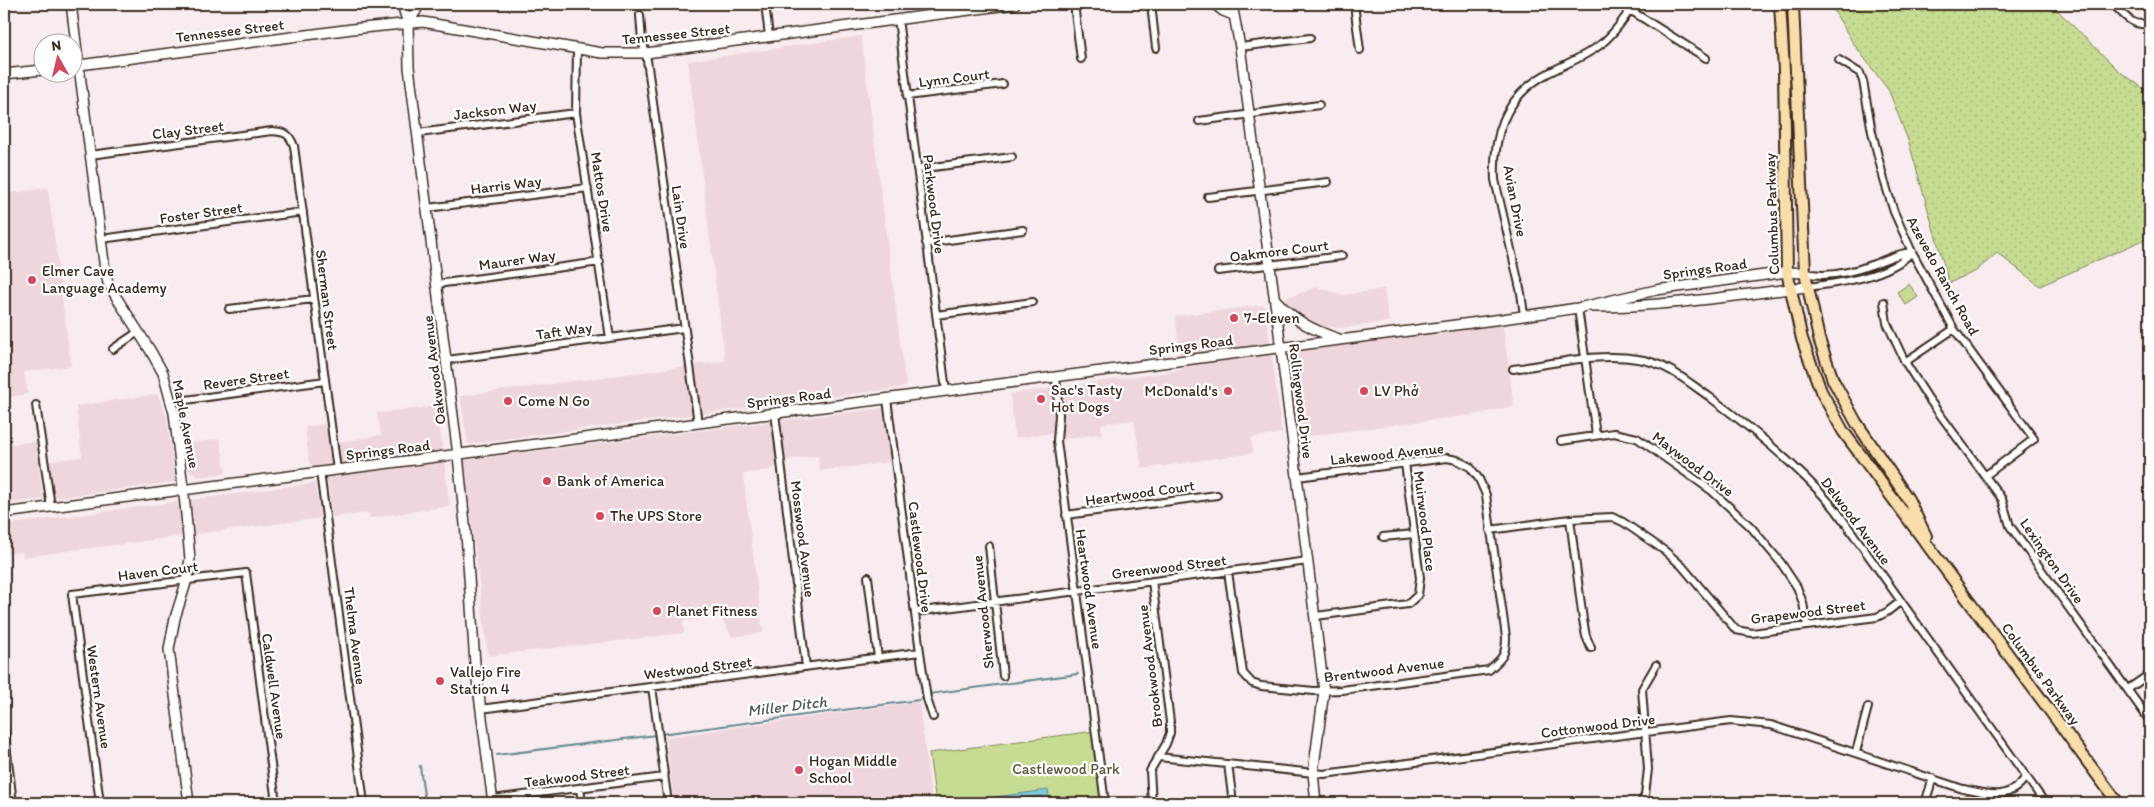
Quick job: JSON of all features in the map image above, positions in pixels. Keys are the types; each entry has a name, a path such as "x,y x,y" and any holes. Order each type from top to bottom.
{"main road":[{"name":"Maple Avenue","path":"71,4 73,32"},
{"name":"Oakwood Avenue","path":"406,4 404,11 408,23 409,67 458,454 480,709 492,801"},
{"name":"Oakwood Avenue","path":"408,23 418,4"},
{"name":"Tennessee Street","path":"82,65 352,28 423,22 602,53 646,53 1015,4"},
{"path":"1214,4 1223,11 1233,15"},
{"name":"Rollingwood Drive","path":"1232,4 1240,47 1260,190 1316,616 1324,691 1313,773 1316,803"},
{"name":"Columbus Parkway","path":"1780,4 1784,70 1788,272 1790,289 1802,339 1821,391 1843,431 2118,803"},
{"name":"Columbus Parkway","path":"1792,4 1804,273 1819,339 1833,380 1856,422 1908,499 1939,562"},
{"path":"4,74 32,71"},
{"name":"Maple Avenue","path":"79,82 108,284 163,373 171,402 184,490 189,543 187,580 175,618 169,649 189,803"},
{"name":"Springs Road","path":"4,513 1524,316 1578,308 1656,290 1788,272 1804,273"},
{"name":"Springs Road","path":"1578,308 1665,304 1807,287"},
{"path":"1274,298 1299,322 1315,331 1342,339"}],"street":[{"path":"765,4 769,36"},
{"path":"1074,4 1081,59"},
{"path":"1151,4 1156,48"},
{"path":"1354,4 1360,50"},
{"path":"2113,4 2134,22 2144,25 2150,22"},
{"path":"1632,7 1706,58"},
{"name":"Avian Drive","path":"1524,316 1521,293 1495,180 1494,162 1498,132 1506,116 1525,89 1543,76 1599,46 1612,35 1632,7"},
{"name":"Lain Drive","path":"640,15 642,41 646,53 698,423"},
{"name":"Parkwood Drive","path":"898,19 946,391"},
{"path":"1240,47 1310,38"},
{"name":"Mattos Drive","path":"576,49 576,113 610,338"},
{"name":"Azevedo Ranch Road","path":"1839,60 1860,73 1884,180 1894,212 1912,252 1954,329 2034,439 1986,475"},
{"name":"Lynn Court","path":"907,96 1003,84"},
{"path":"1198,121 1319,105"},
{"name":"Jackson Way","path":"418,133 576,113"},
{"name":"Clay Street","path":"90,155 272,131 288,134"},
{"name":"Sherman Street","path":"288,134 294,146 337,470"},
{"path":"917,169 1012,157"},
{"path":"1208,197 1328,182"},
{"name":"Harris Way","path":"427,208 588,188"},
{"name":"Foster Street","path":"101,239 303,212"},
{"path":"926,243 1023,230"},
{"name":"Springs Road","path":"1804,273 1819,276 1855,270 1876,264 1901,252 1912,252"},
{"name":"Springs Road","path":"1807,287 1864,277 1904,260 1912,252"},
{"name":"Oakmore Court","path":"1218,271 1342,256"},
{"name":"Maurer Way","path":"437,284 600,262"},
{"path":"229,309 314,299"},
{"path":"936,315 1033,302"},
{"name":"Lexington Drive","path":"1884,302 1887,323 1905,362 1928,398 2002,499 2010,526 2150,721"},
{"path":"1578,308 1596,435"},
{"name":"Taft Way","path":"447,360 684,328"},
{"path":"1905,362 1954,329"},
{"path":"113,349 138,332"},
{"name":"Delwood Avenue","path":"1513,369 1622,357 1640,359 1673,371 1754,430 1789,460 1836,510 2045,803"},
{"name":"Heartwood Avenue","path":"1056,377 1059,415 1057,441 1105,803"},
{"name":"Revere Street","path":"171,402 325,381"},
{"name":"Castlewood Drive","path":"887,399 920,652 927,699 932,717"},
{"path":"36,405 51,507"},
{"name":"Mosswood Avenue","path":"775,413 806,667"},
{"name":"Maywood Drive","path":"1561,441 1614,434 1637,438 1729,505 1751,527 1781,563 1797,587 1803,603 1807,626"},
{"name":"Lakewood Avenue","path":"1297,477 1447,458 1457,460 1470,467 1480,479 1486,495 1490,530"},
{"name":"Muirwood Place","path":"1316,616 1408,604 1418,596 1420,583 1405,463"},
{"name":"Thelma Avenue","path":"320,472 364,803"},
{"name":"Heartwood Court","path":"1066,515 1217,495"},
{"name":"Grapewood Street","path":"1490,530 1570,519 1612,516 1665,551 1682,566 1736,630 1752,633 1877,616 1887,612 1901,601"},
{"path":"1570,519 1583,620 1586,636 1592,648"},
{"name":"Brentwood Avenue","path":"1228,572 1241,663 1246,678 1252,683 1261,686 1324,691 1489,670 1503,656 1506,650 1506,637 1490,530"},
{"path":"1382,537 1414,534"},
{"name":"Sherwood Avenue","path":"989,546 1003,676"},
{"name":"Greenwood Street","path":"915,612 1308,561"},
{"name":"Haven Court","path":"72,594 246,573"},
{"name":"Caldwell Avenue","path":"246,573 276,803"},
{"path":"868,577 878,658"},
{"name":"Brookwood Avenue","path":"1152,581 1170,722 1170,733 1166,744 1150,771 1152,803"},
{"name":"Western Avenue","path":"72,594 100,803"},
{"name":"Westwood Street","path":"480,709 920,652"},
{"path":"1641,803 1645,795 1648,769 1642,689 1656,665"},
{"path":"2128,689 2150,674"},
{"path":"652,687 668,803"},
{"path":"1856,752 1868,707"},
{"name":"Cottonwood Drive","path":"1158,757 1324,774 1731,721 1772,724 1963,789 1994,796 2011,792 2026,777"},
{"path":"4,727 13,803"},
{"path":"1228,764 1233,803"},
{"name":"Teakwood Street","path":"492,801 664,778"},
{"path":"1925,803 1932,778"},
{"path":"580,788 582,803"}],"shaded area":[{"path":"861,36 906,387 468,444 460,396 725,361 688,61"},
{"name":"Elmer Cave Language Academy","path":"48,188 71,366 24,372 28,394 4,398 4,194"},
{"path":"1317,287 1343,295 1384,289 1389,322 1342,328 1325,327 1303,319 1284,299"},
{"path":"1265,305 1282,433 1251,438 1253,453 1142,469 1134,420 1101,424 1102,434 1063,439 1062,432 1015,438 1010,394 1182,370 1175,316"},
{"path":"1502,319 1514,406 1479,414 1292,438 1281,348"},
{"path":"158,394 167,419 175,482 53,498 48,461 82,457 76,406"},
{"path":"437,406 450,506 370,518 369,513 332,517 328,483 309,462 305,427 324,424 339,442 381,435 377,413"},
{"path":"883,408 890,462 820,471 818,456 786,460 770,470 743,474 763,633 732,637 721,617 683,621 684,633 488,656 464,460"},
{"path":"220,439 226,473 199,477 189,470 185,444"},
{"path":"36,441 43,499 4,504 4,445"},
{"path":"315,483 320,518 23,557 22,552 4,554 4,525"},
{"name":"Hogan Middle School","path":"919,702 932,803 674,803 666,737"}],"green space":[{"path":"1830,4 2051,4 2119,71 2150,93 2150,237 2040,286 1997,253 1976,271 1949,283 1909,143 1889,91 1853,43"},
{"path":"1909,284 1918,297 1906,305 1897,292"},
{"name":"Castlewood Park","path":"1095,731 1105,803 936,803 929,753"}],"water":[{"path":"1048,790 1050,803 995,803 995,797"}],"waterway":[{"name":"Miller Ditch","path":"929,694 1078,674"},
{"name":"Miller Ditch","path":"661,734 919,700 925,696"},
{"name":"Miller Ditch","path":"497,755 656,735"},
{"name":"Miller Ditch","path":"420,766 425,803"}],"place":[{"name":"Elmer Cave Language Academy","path":"32,280"},
{"name":"7-Eleven","path":"1234,318"},
{"name":"McDonald's","path":"1228,391"},
{"name":"LV Phở","path":"1364,391"},
{"name":"Sac's Tasty Hot Dogs","path":"1041,399"},
{"name":"Come N Go","path":"508,401"},
{"name":"Bank of America","path":"547,481"},
{"name":"The UPS Store","path":"600,516"},
{"name":"Planet Fitness","path":"657,611"},
{"name":"Vallejo Fire Station 4","path":"440,681"},
{"name":"Hogan Middle School","path":"799,770"}]}
